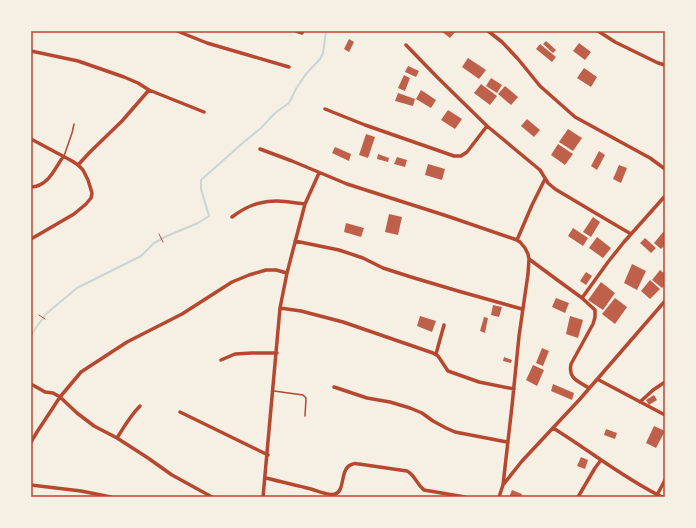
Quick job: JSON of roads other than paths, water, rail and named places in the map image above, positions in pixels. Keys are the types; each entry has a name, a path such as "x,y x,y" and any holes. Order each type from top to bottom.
{"street":[{"path":"177,31 207,43 288,66"},
{"path":"296,31 302,33"},
{"path":"488,31 502,42 540,86 575,117 650,158 665,169"},
{"path":"598,31 615,42 665,66"},
{"path":"406,45 487,126 536,166 548,183 555,189 631,234"},
{"path":"31,51 78,61 124,77 149,90 204,112"},
{"path":"78,165 122,121 149,90"},
{"path":"325,109 365,125 454,156 461,156 467,152 487,126"},
{"path":"31,139 63,157 72,160 78,165 83,170 88,180 92,193 91,198 86,204 74,214 31,239"},
{"path":"260,149 347,184 517,240 525,248 529,259 528,274 522,309 503,485"},
{"path":"31,187 41,185 48,180 63,157"},
{"path":"264,497 280,308 295,241 306,204 319,173"},
{"path":"517,240 545,179"},
{"path":"582,298 608,262 665,196"},
{"path":"232,217 243,210 260,203 275,201 306,204"},
{"path":"295,241 339,250 363,258 383,268 522,309"},
{"path":"529,259 582,298 595,310 595,317 592,324 570,368 570,374 589,388"},
{"path":"31,442 60,397 81,372 127,342 182,314 232,282 266,270 276,270 287,273"},
{"path":"498,497 503,485 522,461 589,388 665,301"},
{"path":"280,308 301,311 342,322 436,354 448,371 478,382 514,389"},
{"path":"436,354 444,325"},
{"path":"221,360 235,354 277,353"},
{"path":"597,379 665,415"},
{"path":"640,402 653,390 665,382"},
{"path":"31,384 45,392 52,393 60,397 94,426 117,438 172,475 212,497"},
{"path":"334,387 367,398 390,402 410,408 422,413 433,421 455,432 507,442"},
{"path":"117,438 133,412 140,406"},
{"path":"180,412 268,455"},
{"path":"553,428 578,443 629,479 662,497"},
{"path":"578,497 601,460"},
{"path":"266,478 334,495 338,493 341,488 344,473 348,466 359,464 407,472 414,476 419,486 424,490 465,497"},
{"path":"657,495 665,480"},
{"path":"31,484 111,497"}],"lane":[{"path":"63,157 74,124"},
{"path":"274,390 305,396 305,416"}],"waterway":[{"path":"31,336 46,314 77,288 141,256 154,243 198,223 209,216 201,189 201,180 261,128 275,113 289,103 306,74 320,59 323,53 326,31"}]}
